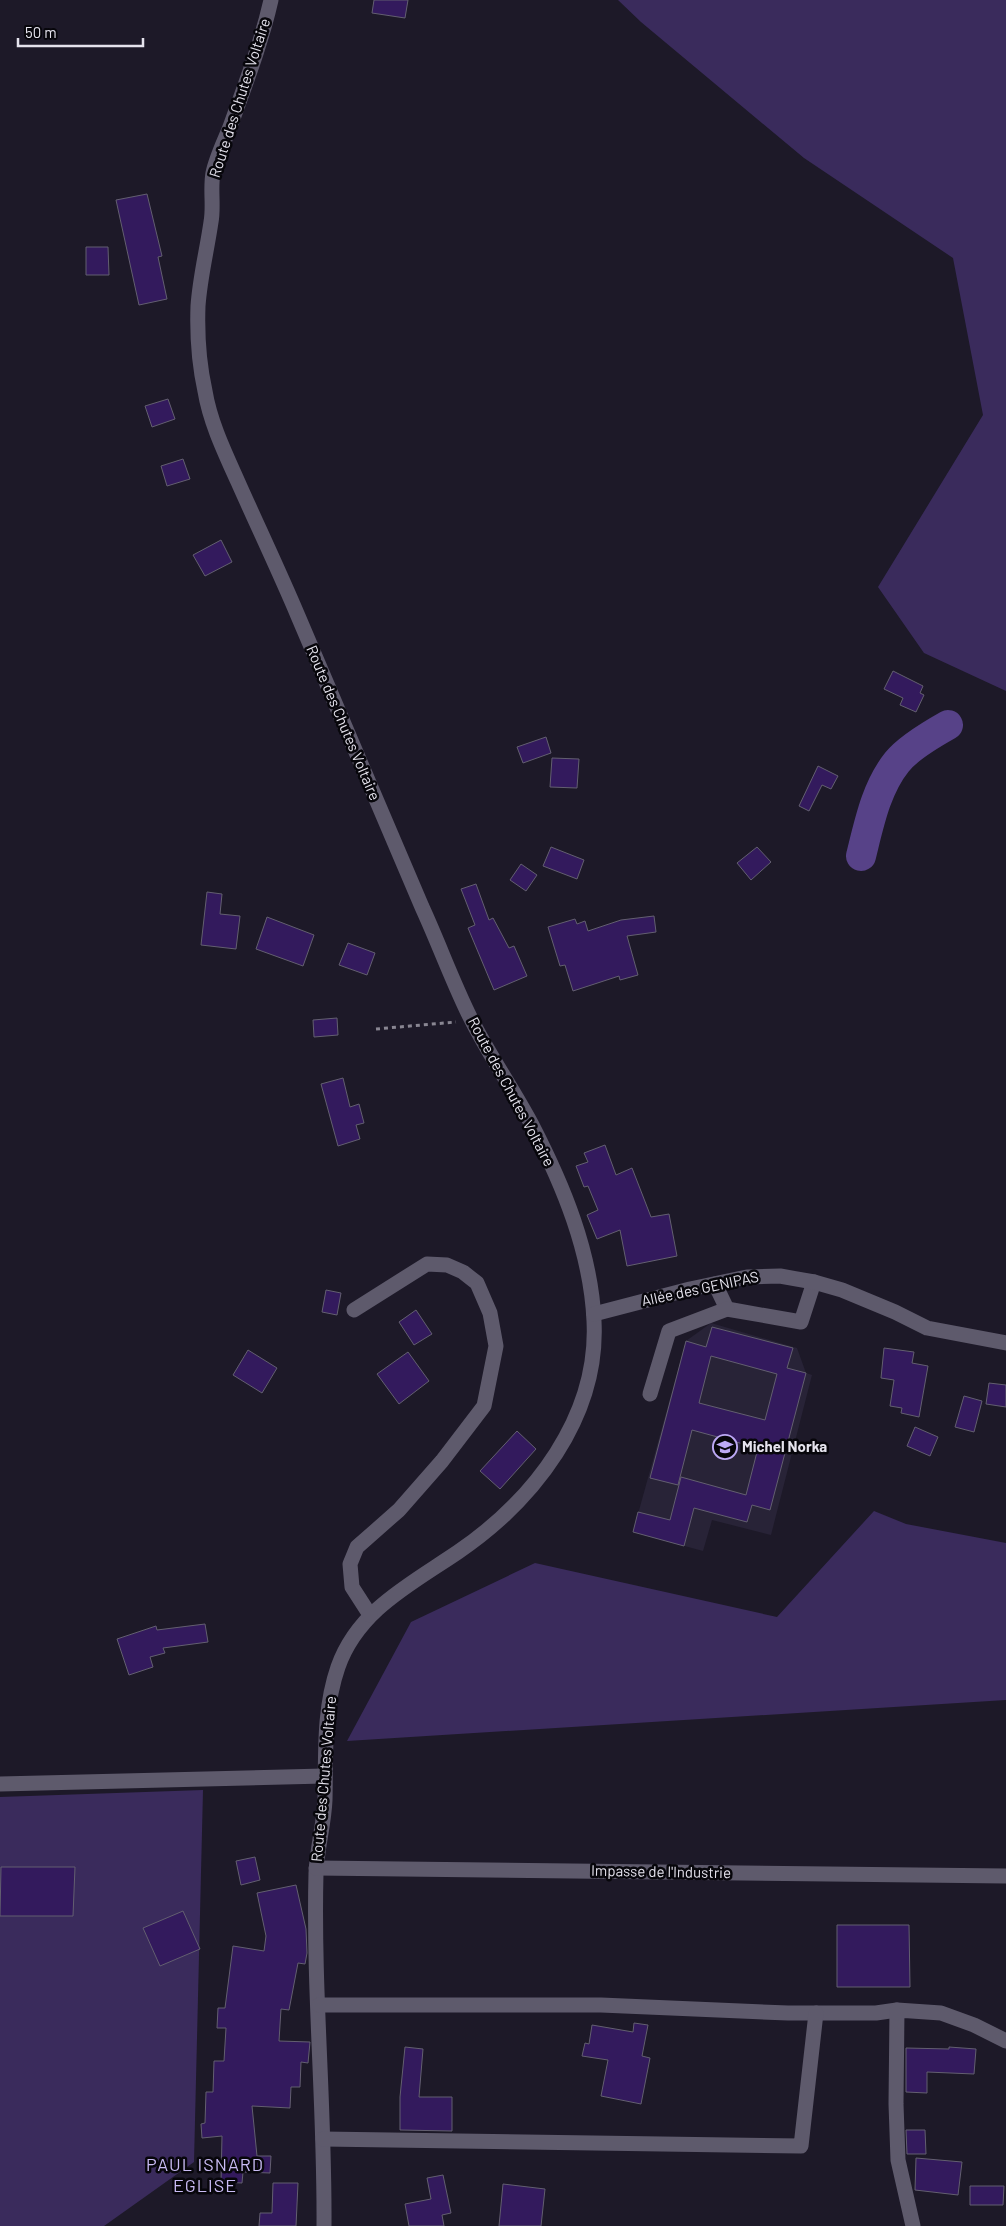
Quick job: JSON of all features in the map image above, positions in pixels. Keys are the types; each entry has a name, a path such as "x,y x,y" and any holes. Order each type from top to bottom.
{"street":[{"name":"Route des Chutes Voltaire","path":"271,0 259,48 213,174 213,215 203,263 198,309 205,396 222,445 472,1021 532,1126 557,1178 578,1235 588,1275 594,1314 592,1362 582,1401 567,1435 549,1467 521,1501 490,1530 389,1598 370,1615 355,1634 344,1653 333,1683 325,1738 325,1803 316,1868 324,2226"},
{"path":"354,1310 427,1264 447,1264 477,1282 490,1313 496,1346 484,1406 442,1461 399,1510 358,1547 354,1555 350,1564 352,1587 370,1615"},
{"name":"Allée des GENIPAS","path":"594,1314 748,1276 765,1276 814,1282 842,1290 895,1312 927,1328 1006,1343"},
{"path":"650,1394 669,1331 728,1309 801,1322 814,1282"},
{"path":"715,1284 728,1309"},
{"path":"0,1784 324,1776"},
{"name":"Impasse de l'Industrie","path":"316,1868 1006,1876"},
{"path":"319,2006 601,2005 816,2013 876,2013 897,2010 941,2014 974,2025 1006,2041"},
{"path":"897,2010 896,2104 898,2160 911,2211 912,2226"},
{"path":"323,2140 801,2146 816,2013"}],"path":[{"path":"376,1029 472,1021"}],"shaded area":[{"path":"618,0 1006,0 1006,691 924,653 878,587 983,415 953,258 804,158 641,22"},
{"name":"Michel Norka","path":"711,1323 797,1348 806,1373 812,1375 771,1535 712,1520 703,1551 633,1532 686,1341"},
{"path":"874,1511 906,1524 1006,1543 1006,1700 347,1741 411,1622 535,1563 777,1617"},
{"path":"203,1790 194,2162 104,2226 0,2226 0,1797"}],"building":[{"path":"374,0 408,0 405,18 372,13"},
{"path":"147,194 162,256 158,257 167,299 139,305 116,200"},
{"path":"86,247 108,247 109,275 86,275"},
{"path":"168,399 175,419 152,427 145,406"},
{"path":"183,459 190,479 167,486 161,466"},
{"path":"221,540 232,562 205,576 193,555"},
{"path":"893,671 923,686 920,693 924,695 916,712 900,705 903,698 884,689"},
{"path":"546,737 551,753 523,763 517,747"},
{"path":"552,758 579,759 577,788 550,787"},
{"path":"818,766 838,776 831,789 822,785 809,811 799,806"},
{"path":"551,847 584,860 577,879 543,866"},
{"path":"757,847 771,862 751,880 737,863"},
{"path":"521,864 537,875 526,891 510,880"},
{"path":"476,884 489,920 493,918 509,948 514,946 527,976 494,990 468,928 475,925 461,889"},
{"path":"207,892 222,894 220,914 240,916 236,949 201,945"},
{"path":"654,916 656,932 627,936 638,975 620,980 619,976 573,991 565,965 560,966 548,927 575,919 577,924 585,921 588,931 621,920"},
{"path":"267,917 314,935 303,966 256,949"},
{"path":"348,943 375,953 367,975 339,965"},
{"path":"337,1018 338,1035 314,1037 313,1020"},
{"path":"343,1078 350,1107 359,1104 364,1123 356,1125 360,1139 338,1146 321,1084"},
{"path":"605,1145 616,1175 632,1168 651,1217 669,1214 677,1256 627,1266 620,1230 597,1239 587,1215 598,1210 588,1186 584,1187 576,1166 588,1162 584,1153"},
{"path":"326,1290 341,1293 337,1315 322,1312"},
{"path":"416,1310 432,1334 414,1345 399,1322"},
{"path":"712,1327 793,1348 787,1368 806,1373 770,1510 752,1505 747,1522 694,1508 684,1546 633,1532 638,1512 670,1520 681,1477 746,1495 758,1448 692,1430 678,1485 650,1478 686,1341 706,1347","holes":["711,1356 777,1374 765,1420 699,1403"]},
{"path":"884,1348 914,1352 912,1363 928,1366 919,1417 901,1413 902,1408 890,1406 894,1380 881,1378"},
{"path":"248,1350 277,1368 262,1393 233,1375"},
{"path":"408,1352 429,1381 399,1404 377,1374"},
{"path":"989,1383 1006,1385 1006,1407 986,1404"},
{"path":"964,1396 982,1401 974,1432 955,1427"},
{"path":"915,1427 938,1437 930,1456 907,1446"},
{"path":"517,1431 536,1449 500,1489 480,1471"},
{"path":"205,1624 208,1642 163,1648 165,1653 150,1657 153,1667 129,1675 117,1639 156,1626 157,1630"},
{"path":"255,1857 260,1880 241,1885 236,1861"},
{"path":"1,1867 75,1867 73,1916 0,1916"},
{"path":"296,1885 306,1929 307,1953 305,1964 298,1963 289,2010 281,2009 279,2041 310,2042 308,2063 301,2062 300,2087 291,2087 290,2108 252,2106 257,2156 271,2156 270,2173 243,2172 242,2183 221,2182 222,2136 202,2138 201,2124 205,2123 206,2092 213,2092 214,2061 224,2061 226,2028 217,2028 218,2008 225,2008 233,1946 264,1951 266,1936 257,1893"},
{"path":"183,1911 200,1949 160,1966 143,1928"},
{"path":"837,1925 909,1925 910,1987 837,1987"},
{"path":"634,2023 648,2025 642,2056 650,2058 641,2104 601,2096 608,2060 582,2056 585,2043 589,2044 592,2025 633,2032"},
{"path":"405,2047 423,2049 419,2097 452,2097 452,2131 400,2130 400,2097"},
{"path":"949,2047 976,2049 974,2074 927,2072 927,2093 906,2092 906,2048 949,2049"},
{"path":"906,2130 925,2130 926,2154 907,2154"},
{"path":"916,2158 962,2162 958,2195 915,2190"},
{"path":"443,2175 451,2213 442,2215 444,2226 409,2226 405,2204 431,2199 427,2178"},
{"path":"273,2183 298,2183 296,2226 259,2226 260,2213 272,2213"},
{"path":"503,2184 545,2189 541,2226 499,2226"},
{"path":"970,2186 1004,2186 1003,2205 970,2205"}],"waterway":[{"path":"861,856 878,795 890,772 907,752 948,725"}],"place":[{"name":"Michel Norka","path":"725,1447"}],"district":[{"name":"PAUL ISNARD EGLISE","path":"205,2175"}]}
